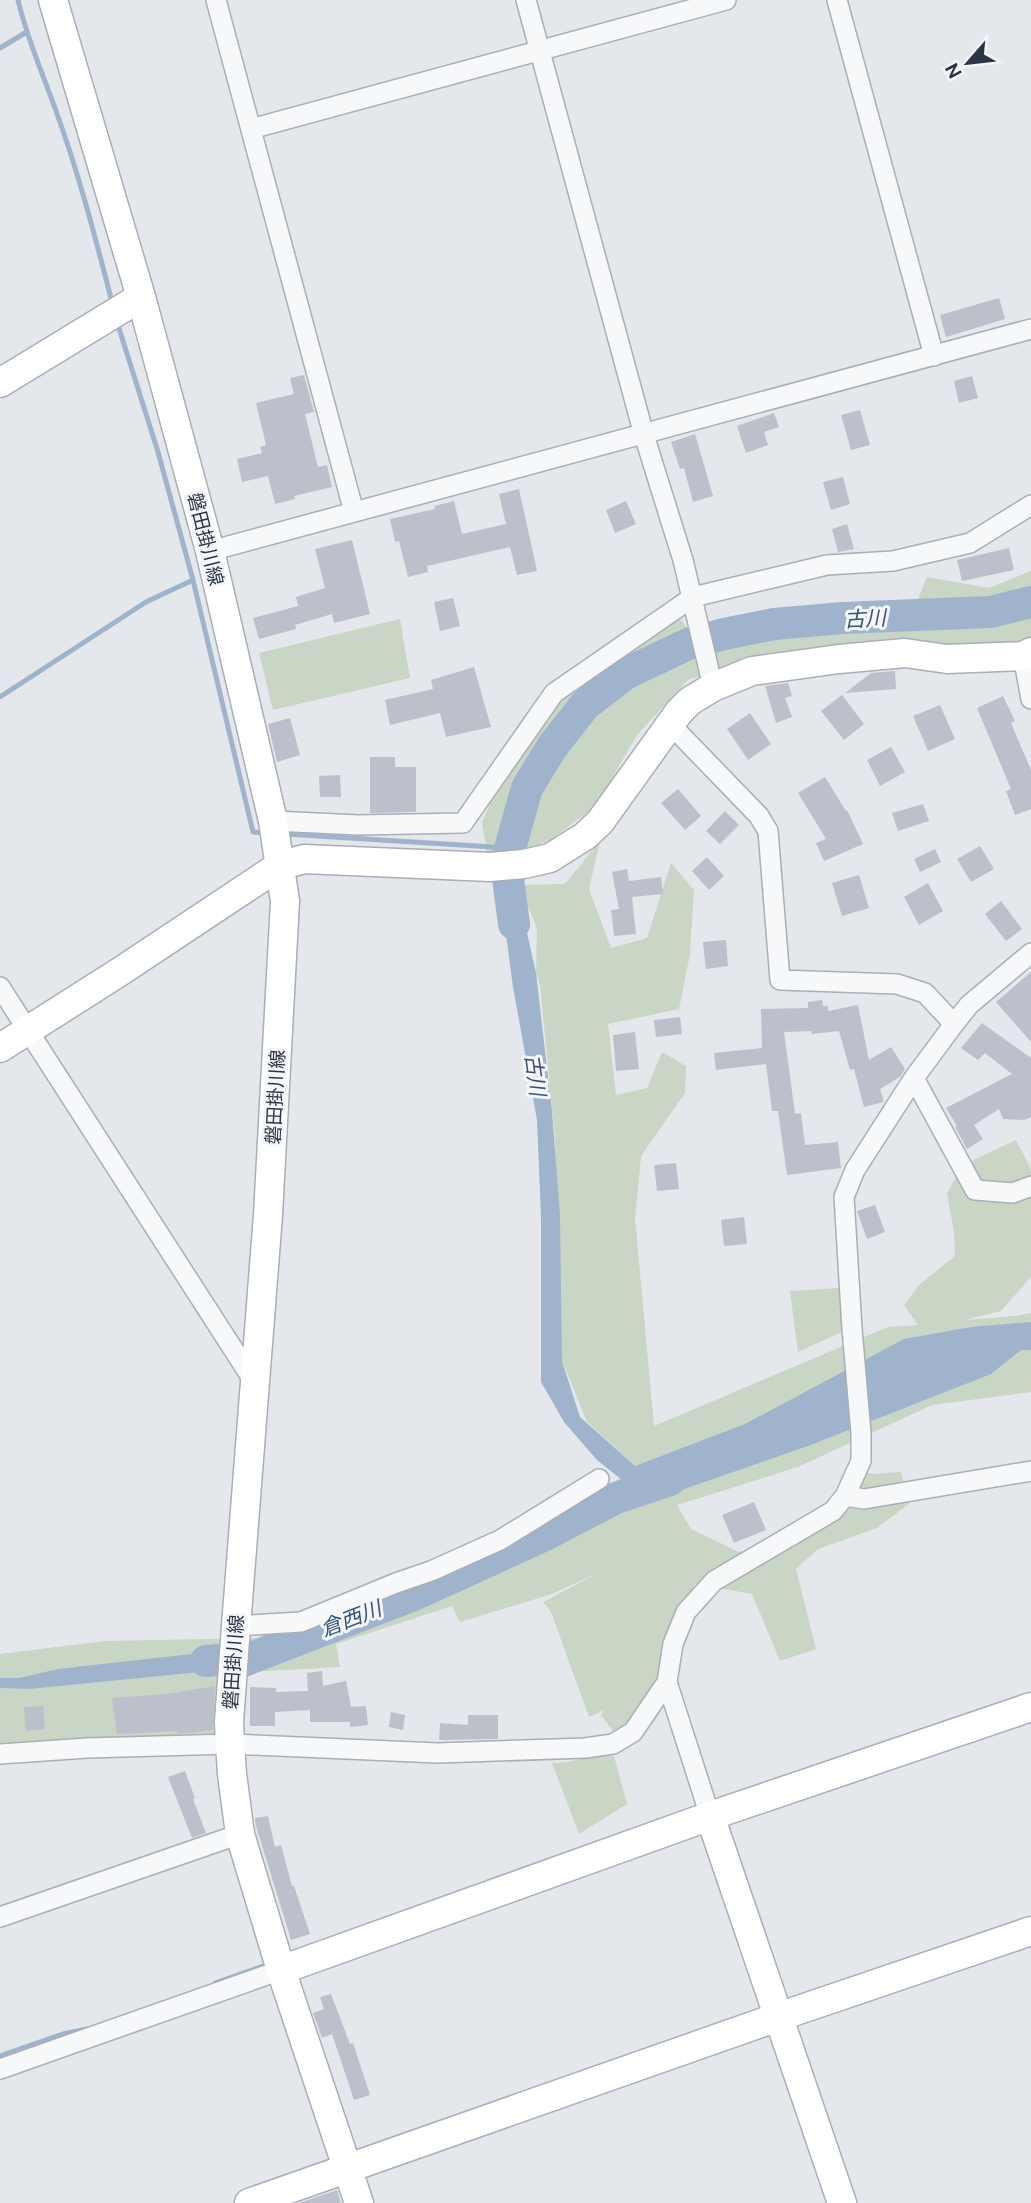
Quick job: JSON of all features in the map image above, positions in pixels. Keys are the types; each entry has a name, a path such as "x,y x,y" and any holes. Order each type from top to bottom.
{"street":[{"name":"磐田掛川線","path":"53,0 141,297 210,551 273,821 285,901 268,1215 229,1722 230,1744 240,1834 281,1970 359,2203"},
{"path":"216,0 354,512"},
{"path":"526,0 644,435 683,560 711,682"},
{"path":"251,129 726,0"},
{"path":"837,0 934,356"},
{"path":"0,383 141,297"},
{"path":"210,551 1031,329"},
{"path":"273,821 358,825 463,823 554,693 692,597 827,565 893,561 970,543 1031,505"},
{"path":"0,1048 279,866 304,859 491,867 550,858 600,822 679,712 711,682 752,671 905,653 947,659 1027,654 1031,699"},
{"path":"671,725 759,816 768,831 780,980 897,984 925,993 954,1024"},
{"path":"0,1754 87,1748 230,1744 438,1753 585,1748 613,1744 633,1732 667,1682 673,1644 686,1612 714,1581 833,1511 845,1496 861,1461 861,1433 844,1196 855,1170 914,1078 954,1024 969,1005 1031,953"},
{"path":"0,987 255,1383"},
{"path":"914,1078 975,1190 1013,1193 1031,1186"},
{"path":"845,1496 864,1499 1031,1471"},
{"path":"236,1626 301,1622 431,1571 500,1540 599,1479"},
{"path":"667,1682 842,2203"},
{"path":"0,2069 710,1816 1031,1707"},
{"path":"0,1917 240,1834"},
{"path":"249,2203 1031,1931"}],"green space":[{"path":"1031,571 1031,639 979,651 757,666 689,679 637,735 596,806 550,840 521,852 487,853 482,822 513,751 552,701 676,613 692,634 720,628 916,604 927,577 989,588"},
{"path":"400,619 410,678 273,710 259,653"},
{"path":"600,841 589,889 611,948 647,938 671,863 694,890 690,954 679,1009 608,1024 616,1095 647,1088 662,1052 686,1066 685,1093 641,1156 635,1219 654,1426 888,1327 918,1325 904,1305 919,1285 955,1256 947,1193 963,1165 1016,1140 1031,1173 1031,1277 1001,1311 965,1320 1031,1313 1031,1392 932,1405 798,1467 677,1505 691,1529 739,1552 778,1543 794,1534 862,1471 872,1474 901,1472 909,1504 877,1528 818,1549 796,1569 816,1649 780,1661 752,1594 695,1584 677,1620 654,1687 635,1714 615,1734 601,1715 604,1710 589,1717 551,1612 543,1602 598,1573 552,1594 460,1622 452,1606 336,1644 340,1667 233,1673 230,1744 0,1746 0,1654 105,1641 256,1638 323,1619 567,1507 654,1460 635,1466 587,1422 558,1351 555,1139 540,985 536,973 537,928 519,885 565,884"},
{"path":"840,1288 846,1330 798,1352 790,1291"},
{"path":"592,1756 614,1756 627,1804 579,1834 552,1763"}],"water":[{"path":"499,882 516,883 536,973 552,1111 560,1215 562,1361 580,1417 635,1466 745,1424 904,1339 971,1327 1031,1322 1031,1350 1021,1350 991,1374 808,1446 673,1493 632,1500 627,1484 597,1460 564,1422 541,1382 541,1218 537,1120 513,987"},
{"path":"218,1651 220,1670 29,1689 0,1688 0,1678 19,1678 58,1669"}],"building":[{"path":"999,298 1005,319 946,337 940,315"},
{"path":"304,375 314,412 305,414 318,467 327,465 332,487 294,496 295,499 275,504 268,476 242,482 237,459 262,453 260,447 266,445 256,403 294,394 290,378"},
{"path":"972,376 978,398 959,403 954,381"},
{"path":"860,410 870,445 851,450 841,415"},
{"path":"774,413 779,427 764,432 768,445 746,453 737,426"},
{"path":"695,434 713,496 693,502 684,468 680,469 671,442"},
{"path":"843,477 850,504 831,510 823,482"},
{"path":"519,489 537,571 517,575 510,547 427,566 428,572 408,577 390,519 435,509 434,506 454,501 462,534 506,524 499,494"},
{"path":"626,501 636,524 615,533 606,510"},
{"path":"847,524 854,549 838,552 832,529"},
{"path":"352,540 370,614 334,623 332,614 295,625 296,629 259,639 253,618 298,606 296,597 325,588 315,549"},
{"path":"1009,548 1014,570 962,581 957,560"},
{"path":"453,598 460,626 440,631 434,602"},
{"path":"474,667 491,727 446,737 440,713 390,725 385,700 433,689 431,680"},
{"path":"895,671 896,689 845,693 871,673"},
{"path":"788,683 792,696 785,698 792,717 776,723 765,686"},
{"path":"842,695 864,724 844,740 821,711"},
{"path":"1003,696 1015,721 1011,723 1031,770 1031,809 1015,815 1006,791 1011,789 977,708"},
{"path":"940,705 955,739 928,751 913,716"},
{"path":"750,713 771,744 748,760 727,729"},
{"path":"290,718 300,755 277,762 268,724"},
{"path":"891,747 905,772 880,786 867,760"},
{"path":"370,757 395,757 395,767 416,767 416,812 370,813"},
{"path":"340,775 341,797 320,797 319,776"},
{"path":"825,777 847,810 863,844 824,861 816,843 826,839 798,793"},
{"path":"678,789 701,816 685,830 661,803"},
{"path":"923,804 929,821 898,831 892,813"},
{"path":"725,811 739,825 720,844 706,831"},
{"path":"980,846 994,869 971,882 957,859"},
{"path":"935,849 941,862 920,872 914,859"},
{"path":"707,857 724,876 709,890 692,871"},
{"path":"627,869 629,881 661,877 663,894 632,897 636,934 614,936 611,910 619,909 612,872"},
{"path":"859,875 869,908 842,916 832,883"},
{"path":"928,883 943,911 919,925 904,897"},
{"path":"1001,901 1022,929 1006,941 985,914"},
{"path":"726,940 728,966 706,969 703,942"},
{"path":"1031,972 1031,1042 996,1002"},
{"path":"822,1000 823,1006 828,1006 828,1011 858,1005 869,1060 891,1047 905,1069 900,1077 880,1089 884,1102 864,1107 854,1069 850,1070 839,1031 812,1034 811,1031 784,1032 795,1114 801,1113 805,1145 838,1142 841,1168 787,1175 778,1111 772,1111 766,1064 716,1070 714,1053 762,1048 761,1009 808,1008 808,1002"},
{"path":"680,1017 682,1034 656,1037 654,1020"},
{"path":"982,1023 1031,1058 1031,1117 1024,1120 1003,1119 999,1109 974,1125 983,1139 967,1149 946,1108 1012,1074 985,1053 978,1060 961,1048"},
{"path":"635,1032 639,1069 616,1071 613,1035"},
{"path":"676,1163 679,1189 657,1191 654,1165"},
{"path":"875,1205 885,1232 867,1239 857,1211"},
{"path":"744,1217 747,1244 724,1246 721,1220"},
{"path":"754,1502 766,1530 734,1543 722,1515"},
{"path":"322,1671 323,1686 346,1681 351,1707 366,1706 368,1725 350,1727 350,1722 310,1722 310,1710 275,1712 275,1726 250,1726 250,1687 276,1688 276,1692 308,1691 307,1673"},
{"path":"215,1686 213,1730 117,1734 112,1698 167,1694"},
{"path":"43,1706 45,1729 26,1731 24,1707"},
{"path":"391,1712 405,1715 403,1730 389,1727"},
{"path":"468,1715 498,1715 498,1739 439,1740 440,1723 468,1725"},
{"path":"185,1771 206,1833 192,1838 168,1777"},
{"path":"268,1816 275,1847 281,1845 292,1886 310,1934 291,1940 256,1826 255,1818"},
{"path":"331,1994 350,2044 353,2043 370,2095 354,2100 332,2034 322,2038 313,2013 324,2009 320,1997"},
{"path":"337,2190 341,2203 299,2203"}],"waterway":[{"path":"18,0 72,159 113,306"},
{"path":"0,48 25,33"},
{"path":"117,322 158,452 193,580 253,832 265,833"},
{"path":"0,697 146,602 193,580"},
{"name":"古川","path":"514,924 506,863 527,788 552,747 585,705 625,674 688,644 774,624 843,618 990,612 1031,602"},
{"path":"285,834 509,848"},
{"name":"倉西川","path":"206,1661 241,1662 416,1594 543,1536 616,1498 670,1480"},
{"path":"215,1983 272,1963"},
{"path":"0,2056 63,2034 87,2029"}]}
